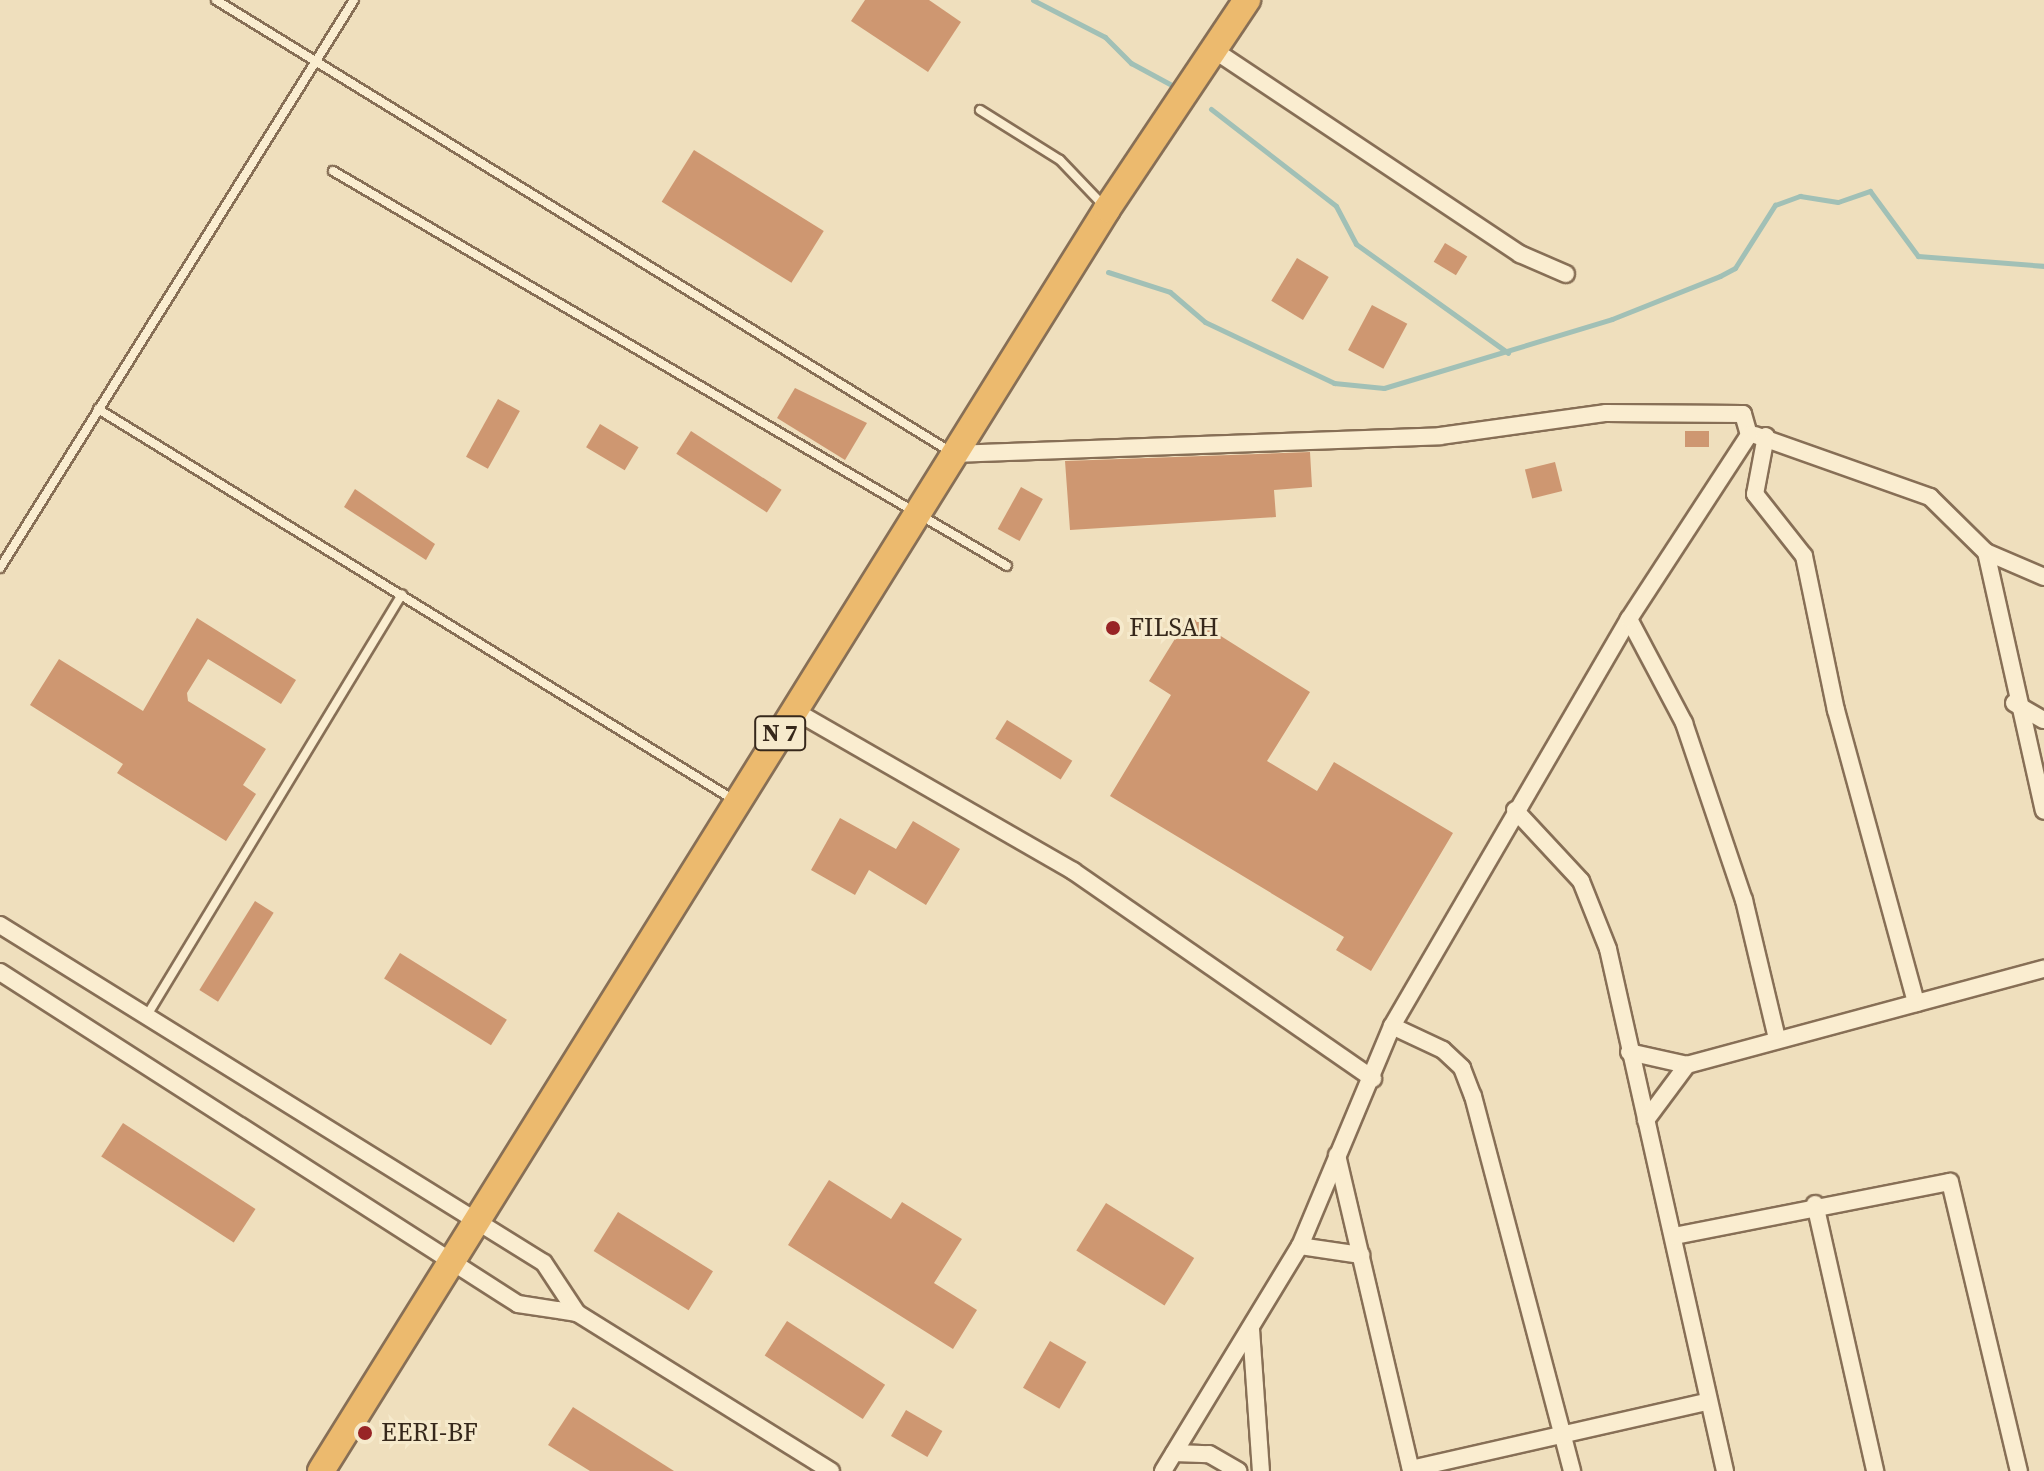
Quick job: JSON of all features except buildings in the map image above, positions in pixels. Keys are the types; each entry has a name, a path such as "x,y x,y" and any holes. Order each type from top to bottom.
{"highway":[{"name":"N 7","path":"321,1471 480,1222 916,512 1107,209 1247,0"}],"street":[{"path":"1214,50 1520,254 1566,274"},
{"path":"954,454 1440,436 1606,413 1743,414 1758,435 1930,497 1986,552 2044,577"},
{"path":"1163,1471 1300,1246 1337,1155 1373,1079 1392,1026 1515,810 1629,619 1758,435"},
{"path":"1758,435 1755,494 1804,556 1836,710 1916,1003"},
{"path":"1986,552 2014,703 2044,811"},
{"path":"1629,619 1684,723 1744,900 1777,1039"},
{"path":"2014,703 2044,720"},
{"path":"795,711 1073,871 1373,1079"},
{"path":"1515,810 1571,865 1591,899 1674,1236 1706,1402 1725,1471"},
{"path":"0,925 544,1263 577,1313"},
{"path":"1629,1052 1687,1065 2044,969"},
{"path":"0,972 452,1265 518,1304 577,1313 831,1471"},
{"path":"1392,1026 1462,1068 1572,1471"},
{"path":"1646,1120 1687,1065"},
{"path":"1337,1155 1411,1470 1562,1432 1706,1402"},
{"path":"1674,1236 1815,1204 1950,1182 2019,1471"},
{"path":"1815,1204 1875,1471"},
{"path":"1300,1246 1361,1255"},
{"path":"1251,1329 1261,1471"},
{"path":"1174,1453 1209,1454 1238,1471"}],"lane":[{"path":"216,0 954,454"},
{"path":"0,568 354,0"},
{"path":"980,110 1060,160 1107,209"},
{"path":"333,171 1007,566"},
{"path":"98,409 737,801"},
{"path":"146,1018 402,595"}],"waterway":[{"path":"1033,0 1105,37 1131,63 1177,88"},
{"path":"1211,109 1336,206 1356,244 1508,353"},
{"path":"1108,272 1170,292 1205,322 1334,383 1384,388 1612,319 1720,276 1735,268 1775,205 1800,196 1838,202 1870,191 1918,256 2044,266"}],"place":[{"name":"FILSAH","path":"1113,628"},
{"name":"EERI-BF","path":"365,1433"}]}
